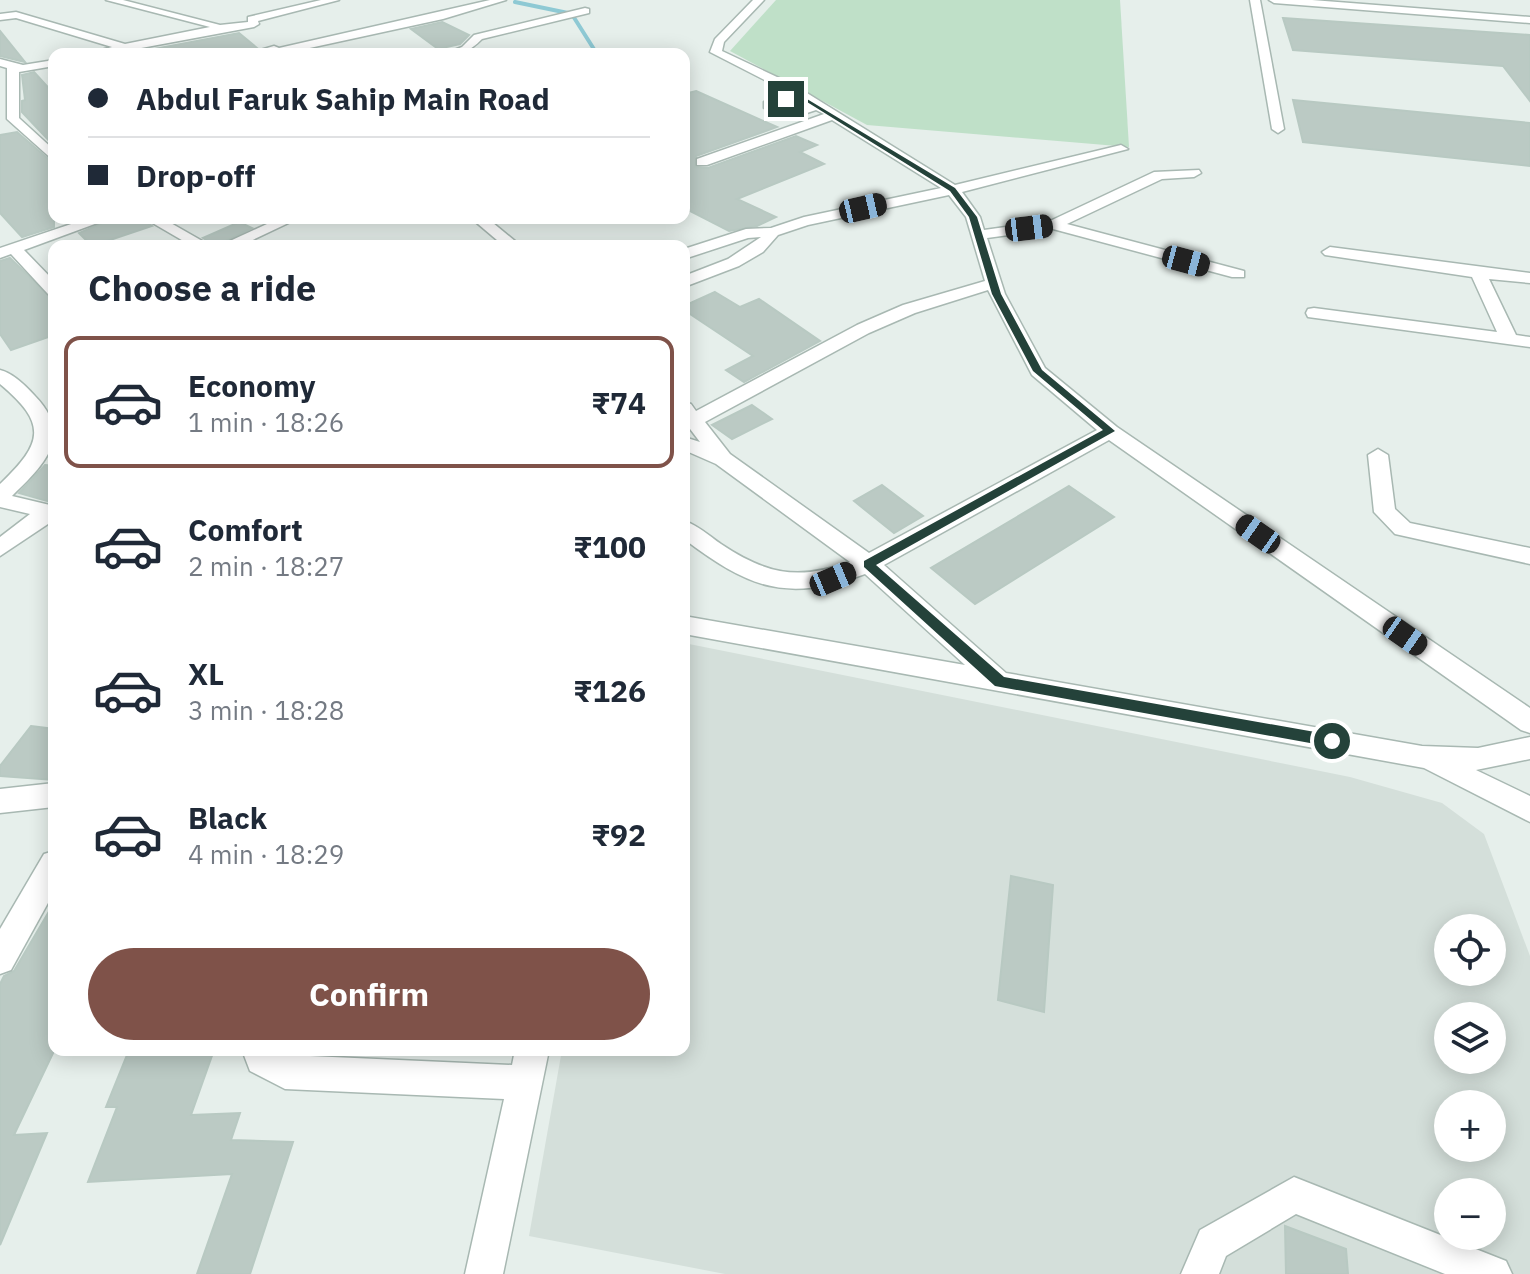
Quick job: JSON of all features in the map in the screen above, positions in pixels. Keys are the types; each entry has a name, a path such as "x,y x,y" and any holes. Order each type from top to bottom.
{"street":[{"path":"111,0 225,27"},
{"path":"274,48 252,19 307,2 334,0"},
{"path":"290,48 443,16 496,0"},
{"path":"759,0 719,41 716,52 800,94 953,190 973,217 994,283 1038,371 1110,431 1530,722"},
{"path":"1255,0 1278,129"},
{"path":"1277,0 1530,20"},
{"path":"0,17 19,11 122,48"},
{"path":"0,30 19,11"},
{"path":"470,48 478,37 585,11"},
{"path":"443,16 455,23"},
{"path":"136,48 225,27 254,24"},
{"path":"466,30 478,37"},
{"path":"0,62 13,68 26,69 48,64"},
{"path":"13,68 7,120 48,152"},
{"path":"800,94 768,105 789,115 817,105"},
{"path":"702,162 834,115"},
{"path":"690,252 746,234 773,232 804,221 953,190 1121,149"},
{"path":"979,235 1053,225 1159,175 1194,173"},
{"path":"7,250 86,224"},
{"path":"164,224 193,240"},
{"path":"169,226 174,224"},
{"path":"241,240 278,224"},
{"path":"486,224 506,240"},
{"path":"1053,225 1238,274"},
{"path":"690,280 732,264 770,239 773,232"},
{"path":"7,250 48,286"},
{"path":"1330,252 1530,278"},
{"path":"1478,273 1509,339"},
{"path":"723,459 690,414 909,309 994,283"},
{"path":"1314,313 1530,342"},
{"path":"0,375 23,392 42,413 46,432 44,450 0,498 48,511"},
{"path":"690,532 724,558 761,576 798,584 833,579 868,564 1110,431"},
{"path":"690,445 723,459 868,564 1000,682"},
{"path":"1378,455 1385,512 1403,529 1530,556"},
{"path":"0,548 48,514"},
{"path":"690,626 1422,757 1478,759 1530,748"},
{"path":"1422,757 1530,810"},
{"path":"0,801 48,796"},
{"path":"0,959 48,875"},
{"path":"261,1056 285,1072 528,1067 484,1274"},
{"path":"1200,1274 1213,1243 1294,1195 1493,1274"}],"shaded area":[{"path":"690,644 1350,777 1442,803 1484,834 1530,956 1530,1274 725,1274 529,1236 561,1056 690,1056"}],"green space":[{"path":"776,0 1120,0 1129,147 867,125 730,51"}],"building":[{"path":"1283,18 1530,35 1530,101 1503,66 1293,50"},
{"path":"442,22 469,35 460,44 437,48 411,29"},
{"path":"0,31 25,62 0,56"},
{"path":"239,33 257,48 159,48"},
{"path":"34,72 48,87 48,140 22,112 22,101 25,100 22,75"},
{"path":"696,91 777,127 696,156 695,167 708,168 796,136 817,145 800,152 824,164 737,199 776,217 757,226 729,231 690,211 690,92"},
{"path":"1293,100 1530,123 1530,166 1303,142"},
{"path":"17,132 48,159 48,224 54,224 54,227 22,237 0,213 0,135"},
{"path":"100,224 152,226 110,240 86,240 79,233"},
{"path":"234,224 252,228 228,240 203,238"},
{"path":"10,258 48,295 48,337 11,350 0,334 0,261"},
{"path":"715,292 740,307 759,299 820,341 744,382 726,370 753,356 690,314 690,303"},
{"path":"752,405 772,419 732,439 712,425"},
{"path":"45,465 48,465 48,501 19,493"},
{"path":"882,485 923,516 894,533 854,501"},
{"path":"1069,486 1114,517 975,604 931,568"},
{"path":"31,726 48,728 48,780 0,776 0,766"},
{"path":"1011,876 1053,885 1044,1012 998,1000"},
{"path":"48,913 48,1056 52,1056 14,1135 47,1133 0,1245 0,984 4,976 14,971"},
{"path":"127,1056 212,1056 191,1115 240,1113 231,1140 293,1142 250,1274 197,1274 232,1174 88,1182 117,1107 106,1107"},
{"path":"1285,1226 1346,1249 1348,1274 1286,1274"}],"waterway":[{"path":"515,2 568,13"},
{"path":"573,16 593,48"}],"route":[{"path":"786,99 800,94 953,190 973,217 997,294 1038,371 1110,431 868,564 1000,682 1332,741"}]}
